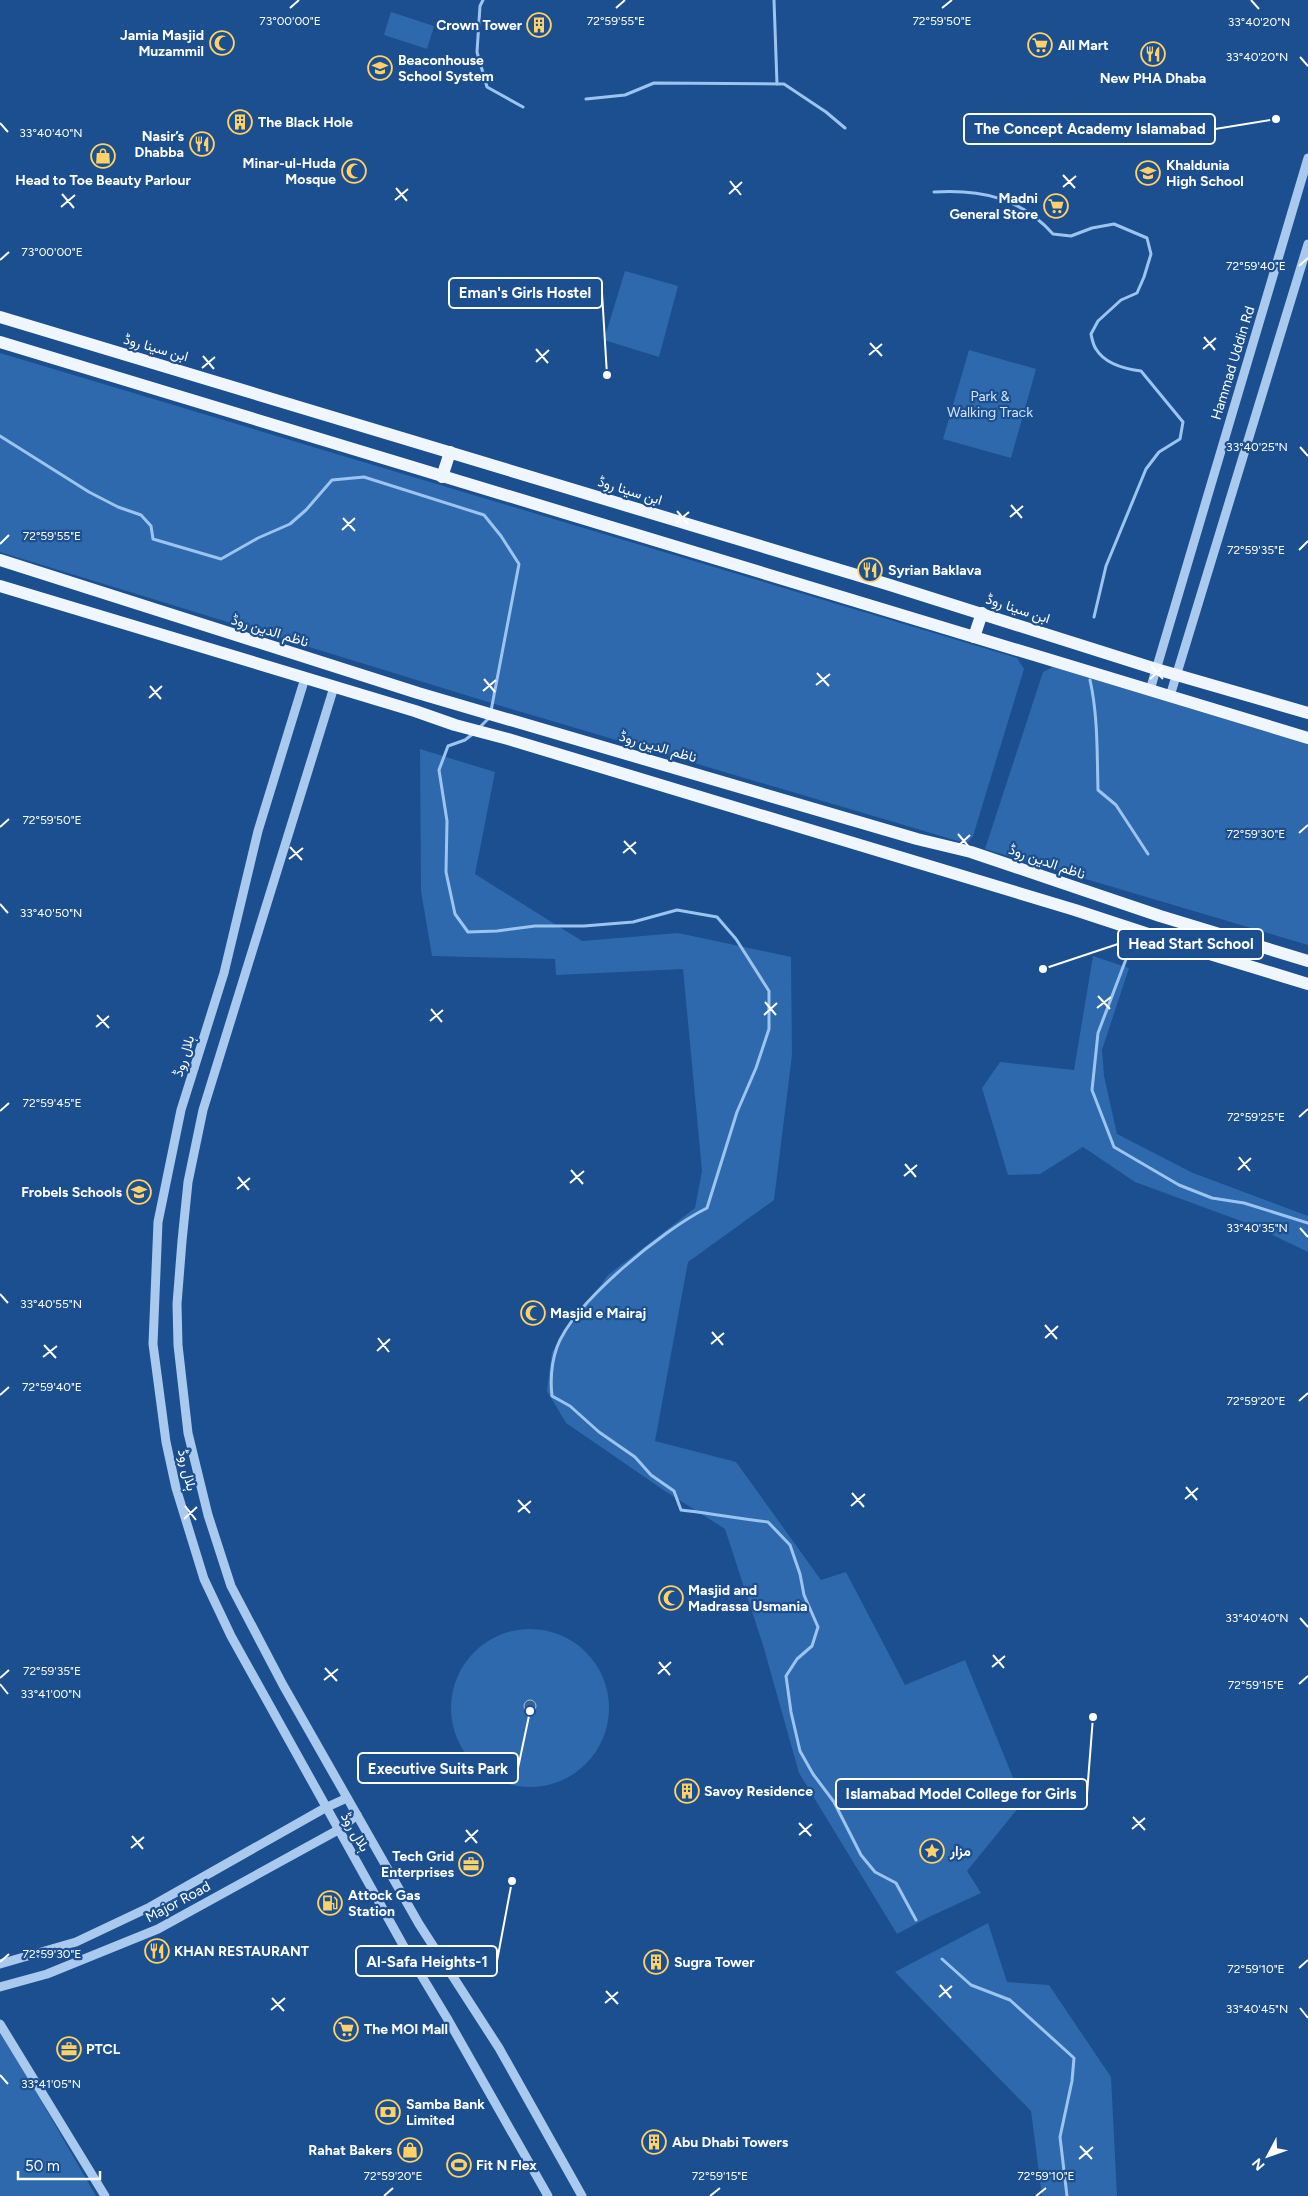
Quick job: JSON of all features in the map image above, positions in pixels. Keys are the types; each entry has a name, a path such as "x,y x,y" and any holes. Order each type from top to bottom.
{"main road":[{"name":"ابن سینا روڈ","path":"0,317 982,613 1156,669 1308,713"},
{"path":"0,342 1308,738"},
{"path":"442,477 450,452"},
{"name":"ناظم الدین روڈ","path":"0,560 418,693 971,852 1160,916 1308,960"},
{"path":"0,586 415,711 454,725 508,739 1075,910 1308,984"},
{"path":"145,630 152,609"},
{"path":"974,637 982,613"},
{"path":"415,711 418,693"},
{"path":"911,861 917,838"},
{"path":"1154,936 1160,916"}],"street":[{"name":"Hammad Uddin Rd","path":"1150,690 1308,158"},
{"path":"1170,696 1308,244"},
{"name":"ہلال روڈ","path":"305,678 258,832 224,973 181,1110 158,1222 153,1344 166,1442 176,1488 204,1579 254,1681 548,2196"},
{"name":"ہلال روڈ","path":"334,687 203,1110 188,1182 177,1304 178,1337 188,1433 208,1515 231,1586 269,1661 444,1967 499,2048 582,2196"},
{"name":"Major Road","path":"0,1964 76,1942 135,1915 325,1808 347,1798"},
{"name":"Major Road","path":"0,1987 47,1974 158,1929 338,1830 357,1815"},
{"path":"0,2024 105,2196"}],"green space":[{"path":"391,12 434,26 427,49 384,35"},
{"path":"625,271 678,286 659,357 604,340"},
{"name":"Park & Walking Track","path":"969,350 1036,369 1011,458 943,439"},
{"path":"0,353 1017,658 1024,669 973,836 968,842 958,841 498,705 0,552"},
{"path":"1053,667 1308,744 1308,945 985,849 1043,672"},
{"path":"420,749 495,772 475,874 582,941 678,933 791,957 792,1055 774,1200 688,1262 655,1441 736,1462 821,1580 846,1572 905,1685 965,1660 1023,1802 967,1871 981,1893 897,1934 799,1773 763,1645 725,1529 665,1491 566,1423 547,1391 552,1352 608,1275 695,1208 702,1171 683,969 556,975 555,959 432,956 421,891"},
{"path":"1093,956 1129,968 1102,1050 1104,1076 1117,1134 1193,1173 1308,1216 1308,1252 1252,1225 1135,1182 1083,1147 1040,1174 1008,1175 982,1088 1000,1062 1074,1070"},
{"path":"538,1629 553,1632 567,1638 586,1652 596,1664 606,1685 609,1708 606,1731 596,1752 586,1764 574,1774 553,1784 538,1787 522,1787 507,1784 486,1774 464,1752 452,1723 451,1700 454,1685 464,1664 486,1642 515,1630"},
{"path":"988,1923 1007,1982 1049,1985 1111,2077 1117,2196 1042,2196 1031,2111 895,1972"},
{"path":"0,2032 5,2038 96,2196 0,2196"}],"shaded area":[{"path":"532,1700 535,1701 535,1711 528,1712 525,1711 524,1704 525,1701"}],"waterway":[{"path":"483,0 480,6 477,52 487,87 523,107"},
{"path":"774,0 777,84"},
{"path":"586,99 625,95 654,83 784,84 826,112 845,128"},
{"path":"934,192 968,192 999,198 1028,212 1053,234 1071,236 1092,228 1114,224 1147,238 1151,254 1137,293 1121,300 1098,321 1091,334 1094,346 1100,354 1116,365 1141,371 1183,422 1180,439 1159,452 1146,469 1106,566 1094,617"},
{"path":"0,436 89,492 118,507 141,515 151,526 153,539 221,559 258,538 290,524 306,510 332,480 364,477 484,515 501,536 519,564 491,711"},
{"path":"1090,680 1096,721 1098,790 1116,805 1148,854"},
{"path":"480,727 490,717"},
{"path":"474,733 465,740 448,746 439,770 447,821 446,872 455,914 468,932 497,931 535,926 584,926 633,922 677,910 717,917 736,939 769,991 769,1029 756,1068 737,1112 707,1208 689,1218 645,1249 622,1268 582,1309 567,1329 557,1347 553,1359 552,1396 570,1406 599,1432 635,1457 651,1475 674,1491 681,1510 768,1522 790,1545 800,1574 804,1595 818,1627 812,1646 797,1659 786,1676 791,1712 800,1751 813,1774 834,1802 861,1855 875,1872 896,1883 916,1920"},
{"path":"1131,946 1098,1033 1092,1090 1114,1147 1179,1185 1212,1198 1244,1203 1308,1223"},
{"path":"942,1959 971,1985 1010,2000 1074,2058 1072,2081 1060,2137 1067,2196"}],"place":[{"name":"Crown Tower","path":"539,25"},
{"name":"Jamia Masjid Muzammil","path":"222,43"},
{"name":"All Mart","path":"1040,45"},
{"name":"New PHA Dhaba","path":"1153,54"},
{"name":"Beaconhouse School System","path":"380,68"},
{"name":"The Concept Academy Islamabad","path":"1276,119"},
{"name":"The Black Hole","path":"240,122"},
{"name":"Nasir’s Dhabba","path":"202,144"},
{"name":"Head to Toe Beauty Parlour","path":"103,156"},
{"name":"Minar-ul-Huda Mosque","path":"354,171"},
{"name":"Khaldunia High School","path":"1148,173"},
{"name":"Madni General Store","path":"1056,206"},
{"name":"Eman's Girls Hostel","path":"607,375"},
{"name":"Syrian Baklava","path":"870,570"},
{"name":"Head Start School","path":"1043,969"},
{"name":"Frobels Schools","path":"139,1192"},
{"name":"Masjid e Mairaj","path":"533,1313"},
{"name":"Masjid and Madrassa Usmania","path":"671,1598"},
{"name":"Executive Suits Park","path":"530,1711"},
{"name":"Islamabad Model College for Girls","path":"1093,1717"},
{"name":"Savoy Residence","path":"687,1791"},
{"name":"مزار","path":"932,1851"},
{"name":"Tech Grid Enterprises","path":"471,1864"},
{"name":"Al-Safa Heights-1","path":"512,1881"},
{"name":"Attock Gas Station","path":"330,1903"},
{"name":"KHAN RESTAURANT","path":"157,1951"},
{"name":"Sugra Tower","path":"656,1962"},
{"name":"The MOI Mall","path":"346,2029"},
{"name":"PTCL","path":"69,2049"},
{"name":"Samba Bank Limited","path":"388,2112"},
{"name":"Abu Dhabi Towers","path":"654,2142"},
{"name":"Rahat Bakers","path":"410,2150"},
{"name":"Fit N Flex","path":"459,2165"}]}
